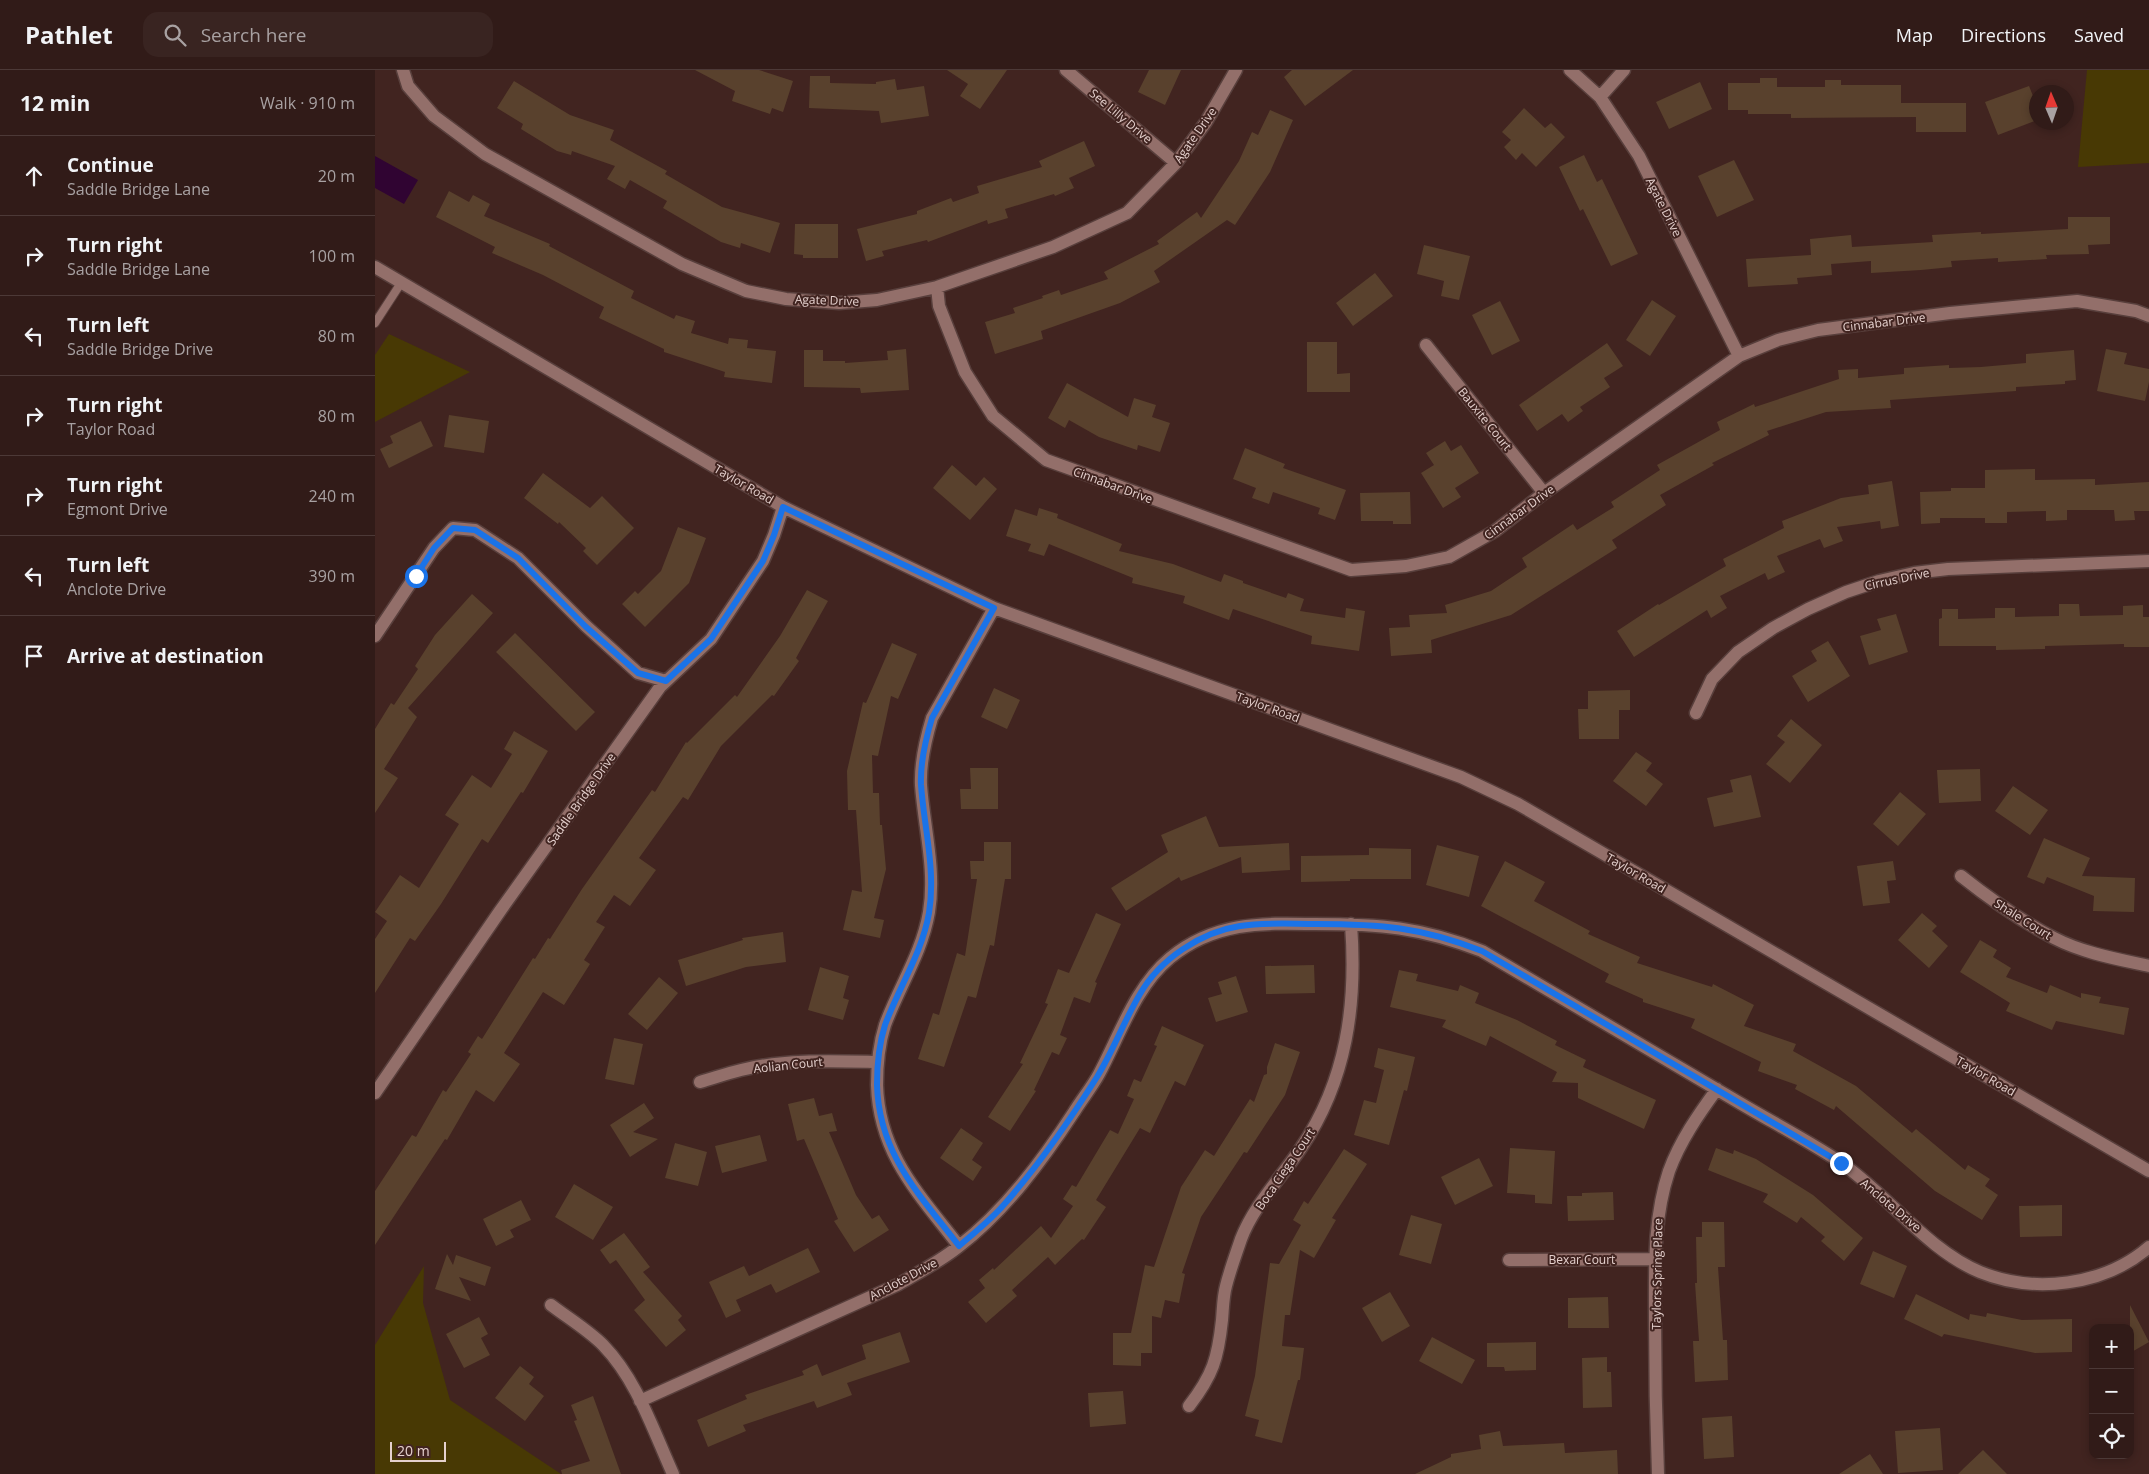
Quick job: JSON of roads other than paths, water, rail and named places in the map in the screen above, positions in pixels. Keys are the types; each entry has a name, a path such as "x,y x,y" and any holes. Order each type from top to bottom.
{"street":[{"name":"Agate Drive","path":"403,70 408,86 434,116 485,154 681,264 745,291 786,299 839,303 877,300 937,287 1053,247 1127,214 1176,163 1206,122 1236,70"},
{"name":"See Lilly Drive","path":"1066,70 1176,163"},
{"name":"Agate Drive","path":"1570,70 1600,97 1639,156 1739,356"},
{"path":"1600,97 1624,70"},
{"name":"Taylor Road","path":"375,267 783,507 994,608 1461,777 1518,804 2149,1171"},
{"name":"Cinnabar Drive","path":"937,287 939,306 965,372 993,416 1046,460 1351,570 1406,566 1449,557 1495,531 1544,493 1739,356 1778,340 1818,330 1950,313 2077,301 2135,311 2149,316"},
{"name":"Bauxite Court","path":"1426,345 1544,493"},
{"name":"Saddle Bridge Drive","path":"375,1093 500,911 666,681 711,639 763,561 783,507"},
{"path":"375,636 434,548 453,528 475,530 518,558 585,626 638,673 666,681"},
{"name":"Cirrus Drive","path":"1696,713 1712,679 1739,652 1773,628 1808,609 1863,586 1914,573 1948,569 2149,561"},
{"path":"959,1246 908,1180 890,1149 878,1107 877,1062 885,1026 919,950 929,912 931,874 921,782 927,733 932,718 994,608"},
{"name":"Shale Court","path":"1961,876 1987,896 2054,938 2102,955 2149,966"},
{"name":"Anclote Drive","path":"640,1401 897,1285 929,1267 959,1246 1000,1209 1052,1145 1098,1076 1141,993 1153,976 1171,958 1205,936 1239,926 1264,924 1384,925 1418,930 1482,951 1841,1163 1951,1256 1980,1272 2008,1280 2037,1284 2064,1283 2093,1277 2118,1267 2149,1247"},
{"name":"Boca Ciega Court","path":"1189,1406 1205,1385 1216,1362 1220,1344 1225,1287 1242,1237 1263,1199 1288,1168 1307,1139 1324,1108 1337,1075 1353,1000 1354,965 1351,924"},
{"name":"Aolian Court","path":"701,1082 742,1070 776,1064 826,1061 877,1062"},
{"name":"Taylors Spring Place","path":"1659,1474 1655,1409 1655,1259 1658,1214 1669,1170 1691,1126 1717,1089"},
{"name":"Bexar Court","path":"1509,1260 1655,1259"},
{"path":"551,1305 602,1345 625,1374 640,1401 673,1474"}],"lane":[{"path":"375,322 401,283"}]}
